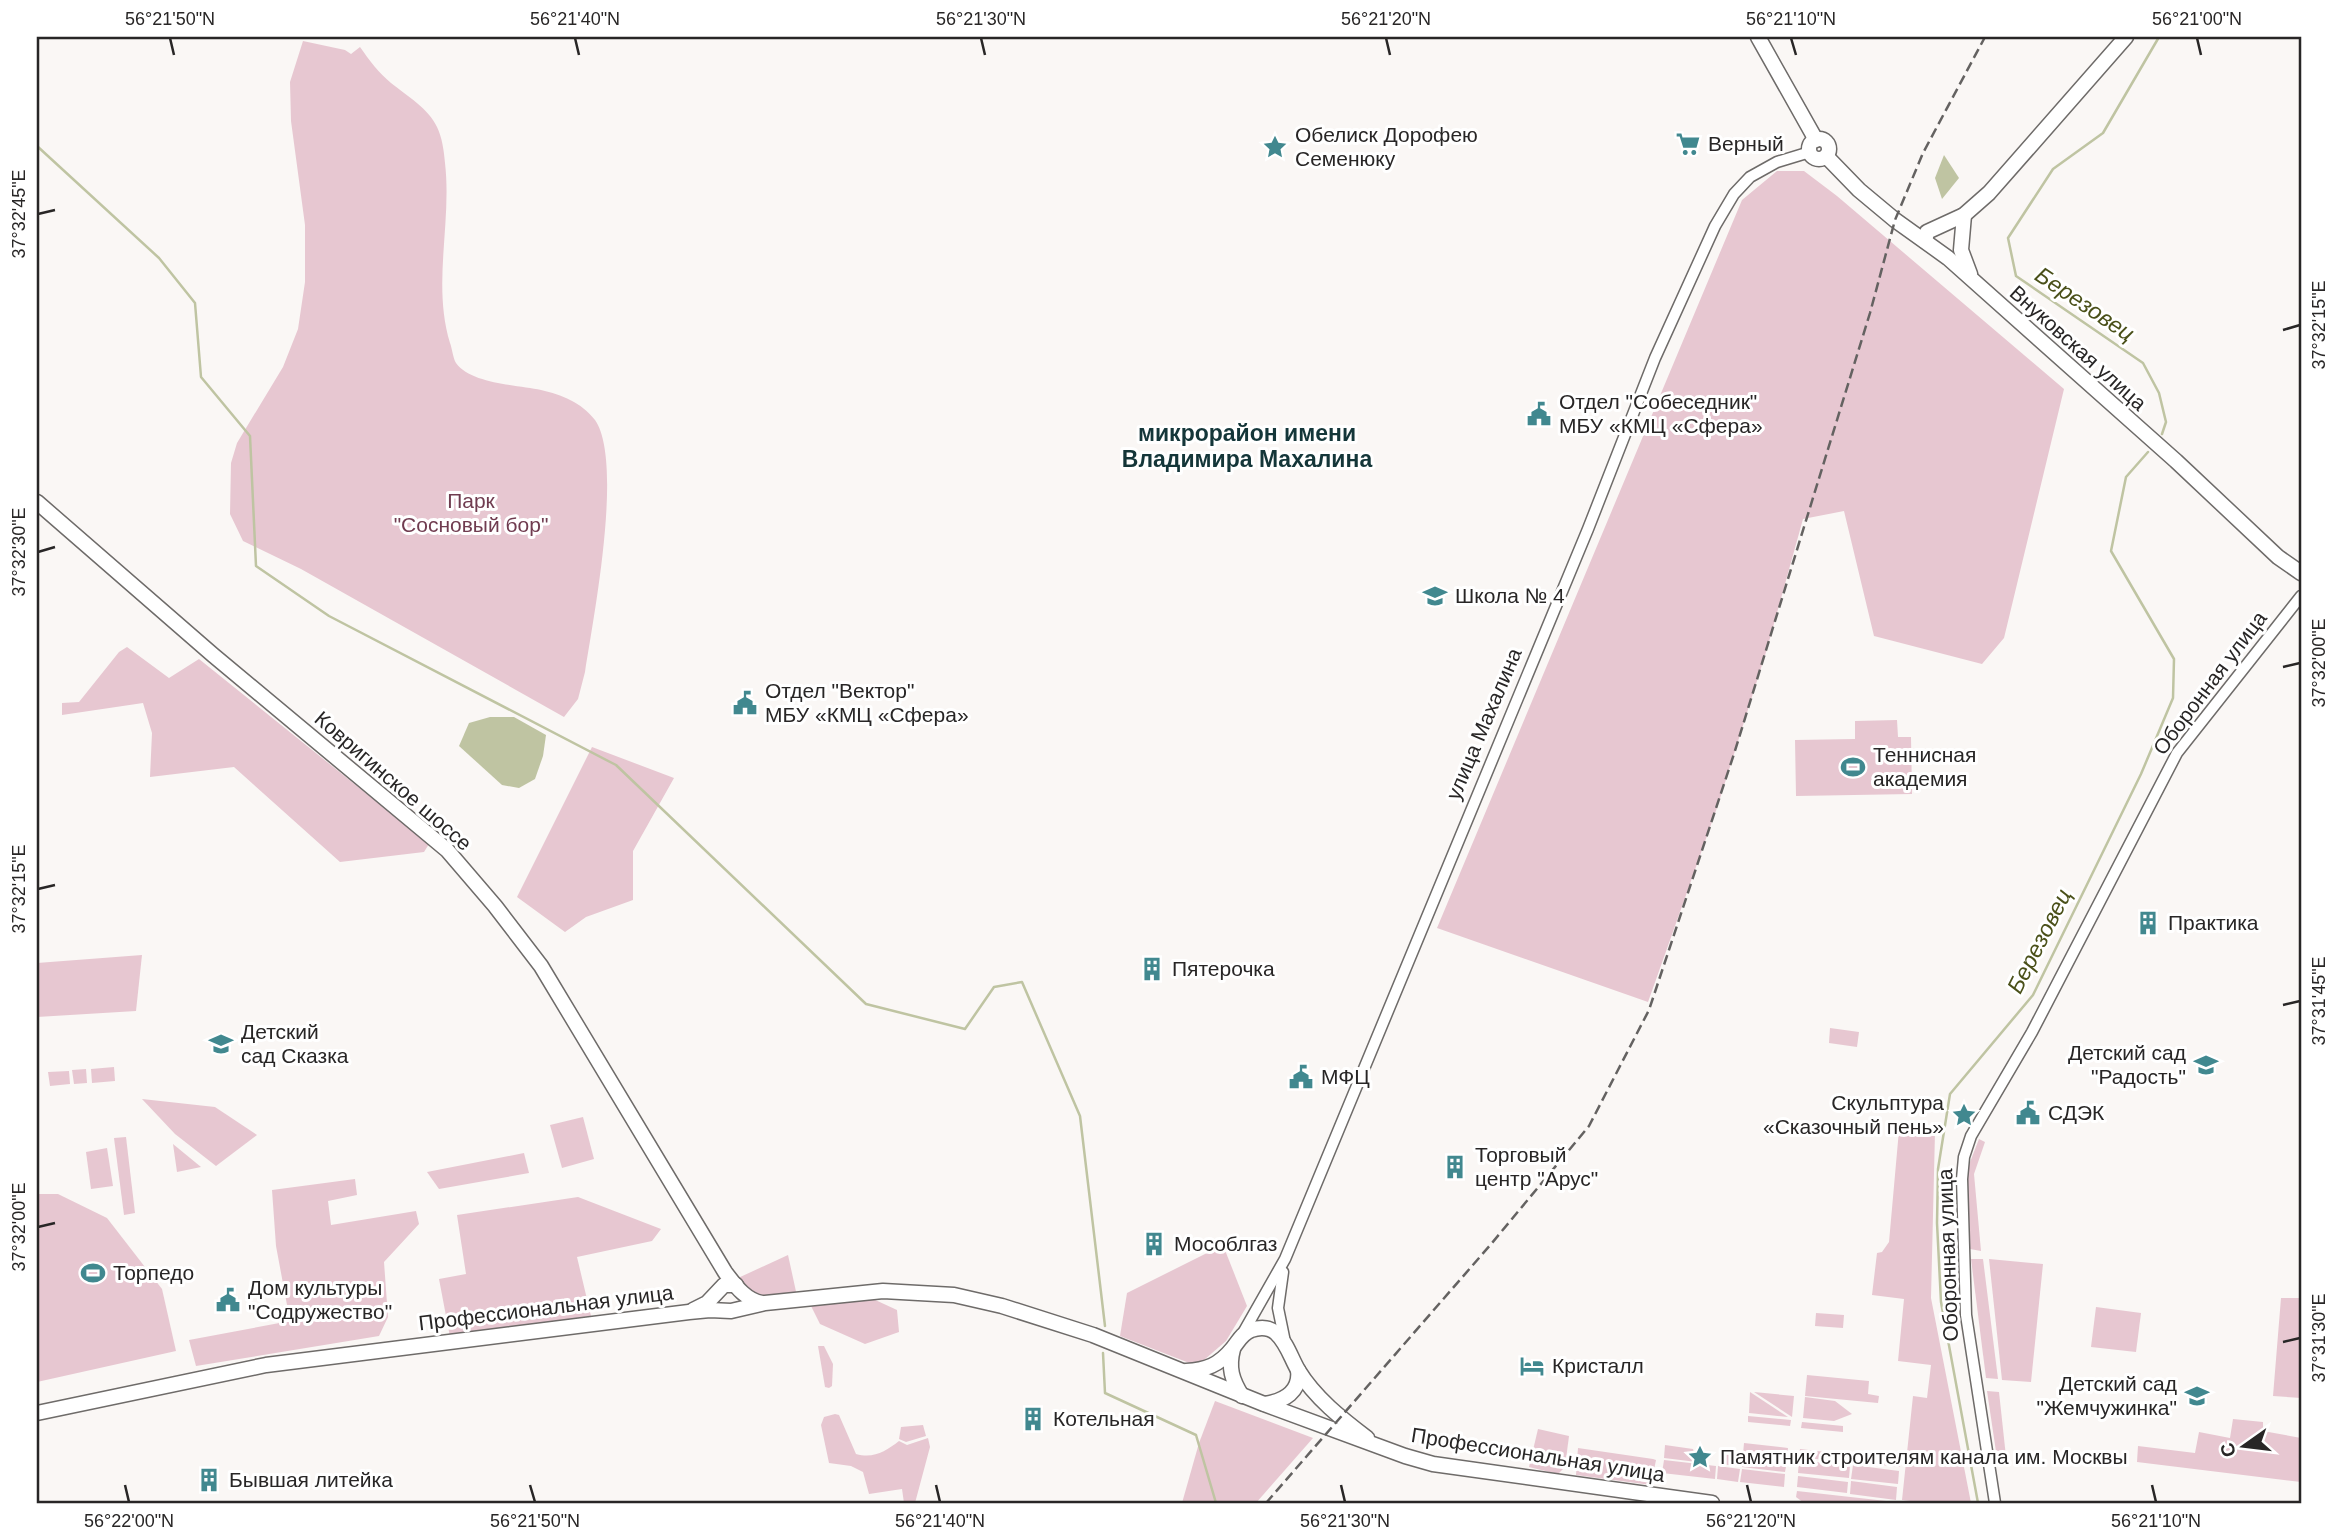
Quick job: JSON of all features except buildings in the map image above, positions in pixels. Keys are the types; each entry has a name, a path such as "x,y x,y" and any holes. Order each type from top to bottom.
{"main road":[{"path":"1758,37 1813,146"},
{"path":"1933,235 1964,215 1989,193 2126,37"},
{"name":"Внуковская улица","path":"1813,146 1823,140 1828,145 1826,156 1859,190 1895,220 1933,235 1948,258 1976,285 2176,461 2278,557 2301,573"},
{"path":"1964,215 1961,250 1976,285"},
{"name":"Ковригинское шоссе","path":"37,502 224,664 447,850 541,966 718,1261 730,1296"},
{"name":"Профессиональная улица","path":"37,1413 266,1364 689,1312 730,1296 765,1303 883,1291 954,1295 1066,1326 1242,1396 1433,1464 1712,1503"},
{"path":"1243,1333 1256,1328 1269,1329 1275,1333 1314,1391 1340,1417 1377,1446"},
{"name":"улица Махалина","path":"1233,1348 1243,1333"},
{"path":"1184,1372 1217,1364 1233,1348"},
{"path":"1233,1348 1231,1375 1242,1396"},
{"path":"1264,1404 1284,1400 1290,1395 1298,1381 1298,1370"}],"street":[{"name":"улица Махалина","path":"1243,1333 1285,1259 1588,529 1655,358 1716,226 1734,194 1750,177 1813,146"},
{"name":"Оборонная улица","path":"1995,1503 1966,1314 1962,1178 1964,1157 1971,1136 2032,1032 2177,753 2301,596"},
{"path":"1285,1259 1278,1308 1285,1345"}],"green space":[{"name":"Парк \"Сосновый бор\"","path":"303,41 345,50 351,54 360,47 382,75 423,108 437,127 443,149 446,186 443,298 445,321 456,363 463,370 483,379 541,390 571,400 584,408 595,420 603,441 607,470 604,542 585,672 578,699 564,717 301,569 243,541 230,514 231,463 237,443 283,367 298,329 305,282 305,225 291,121 290,82"},
{"path":"1777,171 1804,171 1837,196 2064,389 2004,638 1982,664 1874,636 1844,511 1803,519 1767,649 1718,805 1648,1002 1437,928 1742,200"},
{"path":"127,647 169,678 199,659 429,844 424,852 340,862 234,767 150,777 152,733 143,703 62,715 62,703 79,702 119,652"},
{"name":"Теннисная академия","path":"1897,720 1898,737 1911,737 1912,794 1796,796 1795,740 1855,739 1855,721"},
{"path":"592,747 674,778 633,851 633,900 586,917 565,932 517,897"},
{"path":"142,955 136,1011 37,1017 37,963"},
{"path":"1830,1028 1859,1032 1857,1047 1829,1043"},
{"path":"114,1067 115,1081 92,1083 91,1069"},
{"path":"86,1069 87,1083 74,1084 72,1070"},
{"path":"69,1071 70,1084 50,1086 48,1072"},
{"path":"142,1099 215,1107 257,1135 216,1166 175,1134"},
{"path":"583,1117 594,1159 562,1168 550,1125"},
{"path":"1899,1130 1935,1132 1931,1298 1971,1503 1902,1500 1913,1396 1927,1398 1931,1365 1898,1361 1904,1299 1872,1295 1877,1253 1882,1252 1889,1242"},
{"path":"126,1137 135,1213 124,1215 114,1138"},
{"path":"1979,1139 1985,1142 1974,1174 1981,1251 1970,1249 1965,1175"},
{"path":"173,1144 201,1167 177,1172"},
{"path":"107,1148 113,1186 91,1189 86,1152"},
{"path":"524,1153 529,1173 439,1189 427,1172"},
{"path":"355,1179 357,1195 328,1201 331,1225 416,1211 419,1224 384,1262 388,1317 379,1336 196,1366 189,1340 290,1321 276,1246 272,1190"},
{"name":"Торпедо","path":"37,1194 58,1194 107,1218 162,1289 176,1351 37,1382"},
{"path":"578,1197 661,1229 652,1241 577,1257 591,1316 450,1337 439,1279 466,1274 457,1215"},
{"path":"1223,1245 1247,1306 1226,1341 1197,1366 1120,1336 1127,1293"},
{"path":"788,1255 797,1296 756,1298 738,1278"},
{"path":"1971,1259 1983,1259 1998,1379 1986,1378"},
{"path":"1989,1259 2043,1264 2031,1382 2002,1380"},
{"path":"2301,1292 2301,1398 2273,1396 2281,1298 2300,1298"},
{"path":"871,1298 897,1310 899,1332 865,1344 820,1324 811,1306"},
{"path":"2096,1307 2141,1313 2136,1352 2091,1347"},
{"path":"1816,1313 1844,1315 1843,1328 1815,1326"},
{"path":"818,1346 824,1346 833,1364 832,1386 829,1388 825,1387"},
{"path":"1807,1375 1869,1381 1868,1394 1879,1396 1878,1403 1805,1396"},
{"path":"1987,1391 1999,1392 2007,1466 1998,1465"},
{"path":"1750,1392 1788,1417 1749,1413"},
{"path":"1754,1392 1794,1396 1792,1417"},
{"path":"1805,1397 1835,1401 1852,1414 1834,1421 1803,1418"},
{"path":"1215,1401 1313,1438 1256,1503 1182,1503 1199,1443"},
{"path":"839,1415 856,1454 874,1455 899,1441 907,1445 928,1438 930,1447 915,1503 904,1503 902,1489 869,1494 863,1472 851,1466 829,1463 821,1425 824,1417"},
{"path":"1748,1416 1791,1420 1790,1426 1748,1422"},
{"path":"2233,1419 2263,1422 2263,1431 2301,1438 2301,1482 2137,1462 2138,1446 2195,1453 2199,1432 2230,1438"},
{"path":"1802,1422 1843,1426 1843,1432 1801,1428"},
{"path":"923,1425 926,1436 906,1442 899,1439 901,1427"},
{"path":"1538,1429 1569,1436 1565,1467 1558,1474 1529,1467"},
{"path":"1744,1443 1788,1448 1787,1458 1743,1454"},
{"path":"1665,1445 1693,1449 1697,1462 1664,1458"},
{"path":"1578,1448 1656,1460 1651,1485 1576,1475"},
{"path":"1800,1449 1851,1455 1850,1463 1799,1457"},
{"path":"1720,1454 1740,1456 1739,1466 1719,1464"},
{"path":"1854,1455 1901,1460 1900,1467 1853,1462"},
{"path":"1743,1457 1787,1461 1785,1472 1742,1467"},
{"path":"1664,1460 1716,1466 1715,1479 1662,1473"},
{"path":"1799,1460 1850,1466 1849,1478 1798,1473"},
{"path":"1853,1465 1899,1471 1898,1484 1851,1479"},
{"path":"1718,1466 1740,1469 1738,1482 1717,1479"},
{"path":"1742,1469 1785,1474 1784,1487 1740,1482"},
{"path":"1798,1476 1848,1482 1847,1493 1797,1487"},
{"path":"1851,1481 1897,1487 1896,1500 1850,1494"},
{"path":"1797,1491 1895,1502 1804,1503 1796,1497"}],"shaded area":[{"path":"1944,155 1959,178 1942,199 1935,178"},
{"path":"490,717 514,717 546,735 543,756 535,779 519,788 502,785 459,746 469,723"}],"waterway":[{"name":"Березовец","path":"2159,37 2103,133 2053,169 2008,238 2016,276 2143,363 2159,393 2166,422 2162,434"},
{"path":"37,146 159,258 195,303 201,377 250,436 256,566 329,616 616,765 866,1004 965,1029 994,987 1022,982 1080,1116 1105,1326"},
{"name":"Березовец","path":"1978,1503 1941,1302 1937,1223 1938,1169 1950,1094 2033,995 2141,774 2173,698 2174,659 2111,551 2126,477 2148,452"},
{"path":"1103,1353 1105,1393 1196,1435 1216,1503"}],"railway":[{"path":"1266,1503 1492,1243 1589,1126 1649,1010 1734,754 1870,313 1895,220 1923,153 1985,37"}],"place":[{"name":"Верный","path":"1688,144"},
{"name":"Обелиск Дорофею Семенюку","path":"1275,147"},
{"name":"Отдел \"Собеседник\" МБУ «КМЦ «Сфера»","path":"1539,414"},
{"name":"Школа № 4","path":"1435,596"},
{"name":"Отдел \"Вектор\" МБУ «КМЦ «Сфера»","path":"745,703"},
{"name":"Теннисная академия","path":"1853,767"},
{"name":"Практика","path":"2148,923"},
{"name":"Пятерочка","path":"1152,969"},
{"name":"Детский сад Сказка","path":"221,1044"},
{"name":"Детский сад \"Радость\"","path":"2206,1065"},
{"name":"МФЦ","path":"1301,1077"},
{"name":"СДЭК","path":"2028,1113"},
{"name":"Скульптура «Сказочный пень»","path":"1964,1115"},
{"name":"Торговый центр \"Арус\"","path":"1455,1167"},
{"name":"Мособлгаз","path":"1154,1244"},
{"name":"Торпедо","path":"93,1273"},
{"name":"Дом культуры \"Содружество\"","path":"228,1300"},
{"name":"Кристалл","path":"1532,1366"},
{"name":"Детский сад \"Жемчужинка\"","path":"2197,1396"},
{"name":"Котельная","path":"1033,1419"},
{"name":"Памятник строителям канала им. Москвы","path":"1700,1457"},
{"name":"Бывшая литейка","path":"209,1480"}],"district":[{"name":"микрорайон имени Владимира Махалина","path":"1247,446"}]}
